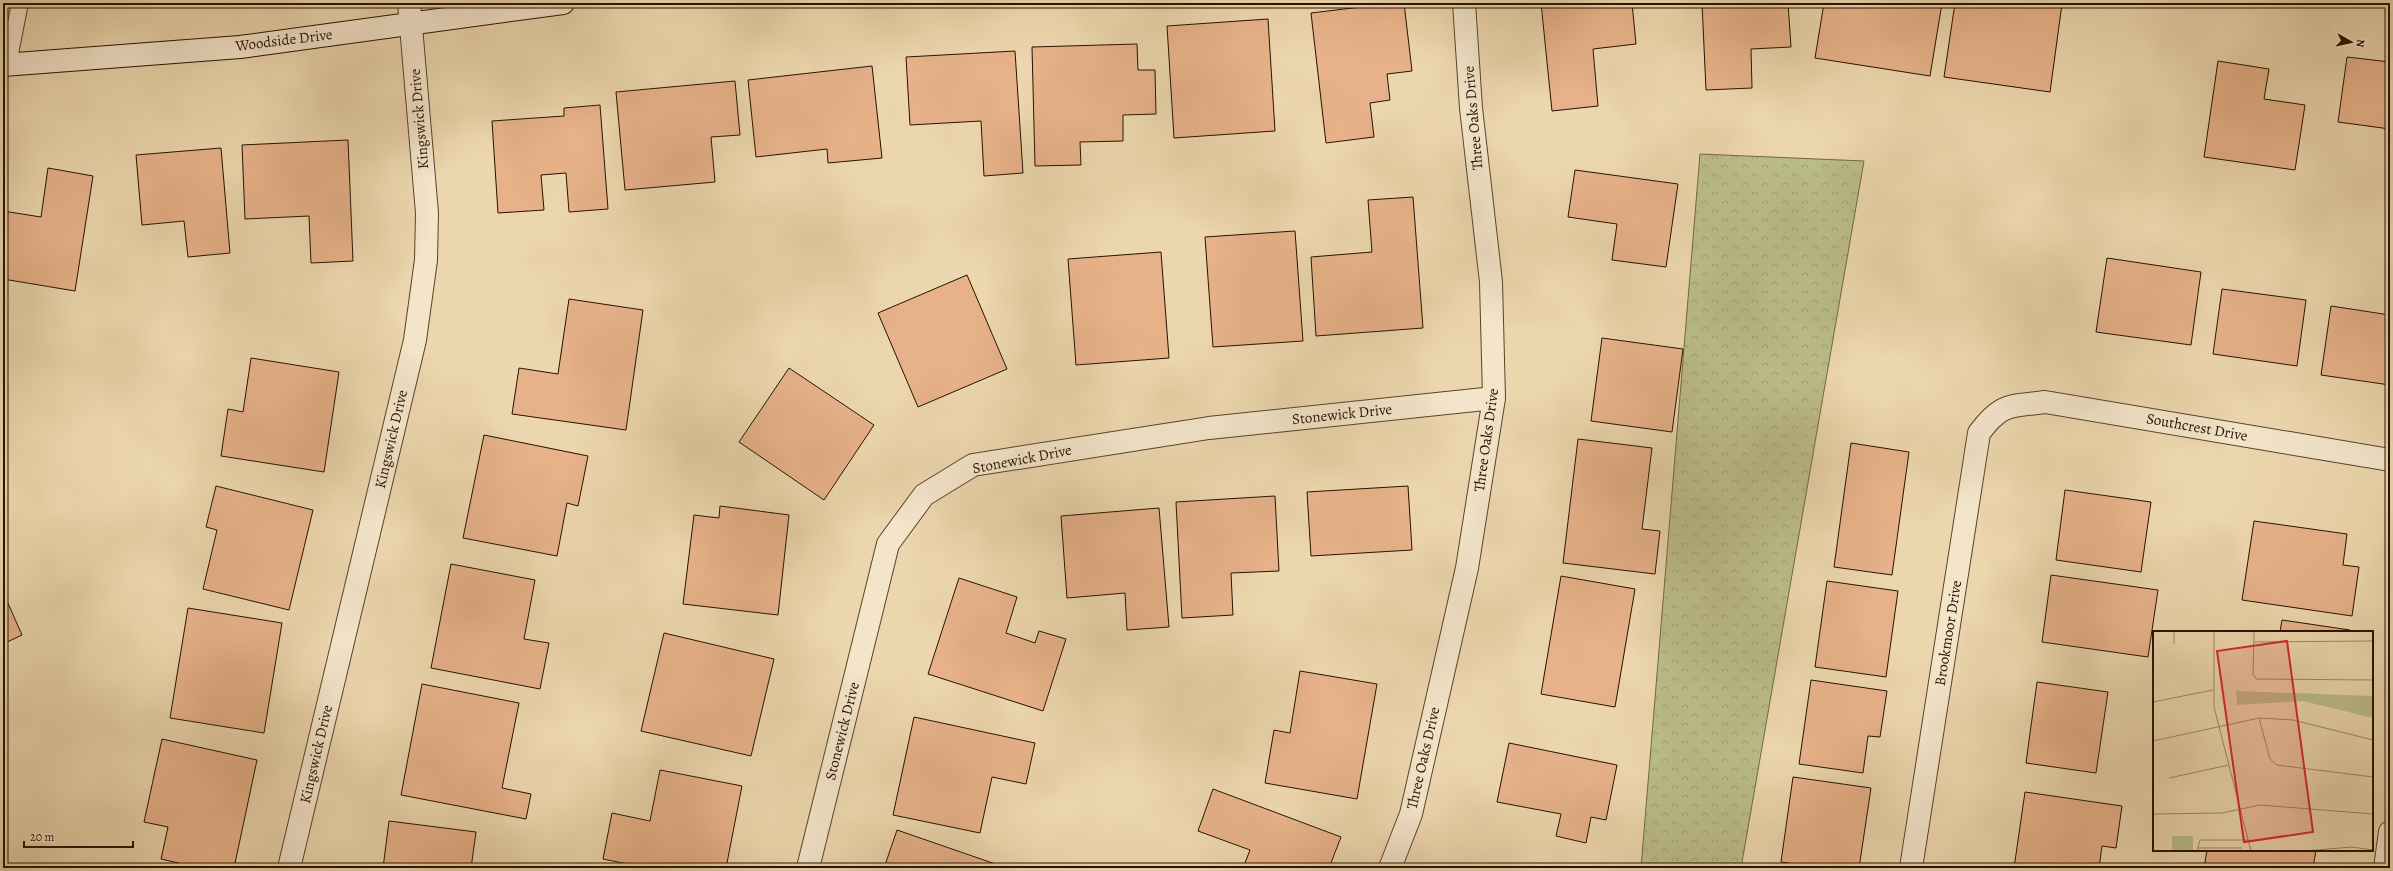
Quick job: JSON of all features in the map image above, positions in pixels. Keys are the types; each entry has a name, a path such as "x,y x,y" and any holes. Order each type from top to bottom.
{"street":[{"name":"Woodside Drive","path":"6,65 240,47 410,13 563,3"},
{"name":"Three Oaks Drive","path":"1390,868 1410,814 1467,568 1494,398 1491,282 1470,108 1464,3"},
{"name":"Kingswick Drive","path":"289,868 415,340 426,260 427,213 410,13"},
{"name":"Stonewick Drive","path":"808,868 888,544 924,495 973,465 1209,428 1494,398"},
{"name":"Southcrest Drive","path":"2004,408 2045,402 2390,460"},
{"name":"Brookmoor Drive","path":"1911,868 1979,433 1992,416 2004,408"},
{"path":"2385,868 2390,832"}],"lane":[{"path":"6,65 20,3"}],"green space":[{"path":"1700,154 1864,161 1741,868 1641,868"}],"building":[{"path":"1404,3 1412,71 1387,74 1390,100 1370,103 1374,137 1326,143 1311,13"},
{"path":"1541,3 1632,3 1636,44 1593,49 1598,106 1552,111"},
{"path":"1702,3 1788,3 1791,47 1751,49 1752,88 1706,90"},
{"path":"1824,3 1942,3 1930,76 1815,58"},
{"path":"1955,3 2062,4 2050,92 1944,77"},
{"path":"1268,19 1275,131 1174,138 1167,26"},
{"path":"1137,44 1138,70 1155,70 1156,114 1123,115 1123,141 1080,142 1081,165 1035,166 1032,47"},
{"path":"1015,51 1023,173 984,176 981,121 910,125 906,57"},
{"path":"2347,57 2390,62 2390,129 2338,122"},
{"path":"2218,61 2269,69 2264,99 2305,105 2295,170 2204,157"},
{"path":"872,66 882,158 828,163 827,149 756,157 748,80"},
{"path":"735,81 740,135 711,137 715,182 625,190 616,92"},
{"path":"600,105 608,209 569,212 566,173 541,175 544,210 498,213 492,121 564,116 564,108"},
{"path":"348,140 353,261 311,263 309,216 245,219 242,145"},
{"path":"221,148 230,253 188,257 184,221 142,225 136,155"},
{"path":"48,168 93,176 75,291 3,279 3,211 41,217"},
{"path":"1575,170 1678,184 1666,267 1612,260 1617,224 1568,217"},
{"path":"1413,197 1423,328 1316,336 1311,257 1372,252 1368,200"},
{"path":"1295,231 1303,341 1213,347 1205,237"},
{"path":"1161,252 1169,358 1076,365 1068,259"},
{"path":"2107,258 2201,272 2191,345 2096,332"},
{"path":"967,275 1007,369 918,407 878,313"},
{"path":"2222,289 2306,300 2297,366 2213,354"},
{"path":"569,299 643,310 626,430 512,414 519,368 558,374"},
{"path":"2331,306 2390,315 2390,385 2321,375"},
{"path":"1602,338 1683,349 1672,432 1591,421"},
{"path":"251,358 339,372 324,472 221,456 228,409 243,412"},
{"path":"789,368 874,425 824,500 739,442"},
{"path":"484,435 588,456 578,506 567,503 557,556 463,538"},
{"path":"1578,439 1652,448 1642,529 1660,531 1655,574 1563,563"},
{"path":"1851,443 1909,452 1892,575 1834,567"},
{"path":"216,486 313,510 289,610 203,589 217,530 206,527"},
{"path":"1408,486 1412,550 1311,556 1307,492"},
{"path":"2065,490 2151,502 2141,572 2056,560"},
{"path":"1275,496 1279,571 1231,573 1233,615 1182,618 1176,502"},
{"path":"720,506 789,515 778,615 683,604 694,515 719,518"},
{"path":"1159,508 1169,627 1127,630 1125,593 1067,598 1061,516"},
{"path":"2254,521 2347,534 2343,565 2359,567 2352,616 2242,600"},
{"path":"451,564 535,580 524,639 549,643 540,689 431,668"},
{"path":"2051,575 2158,590 2148,657 2042,642"},
{"path":"1561,576 1635,589 1615,707 1541,694"},
{"path":"959,578 1017,597 1006,633 1035,643 1039,631 1066,639 1043,711 928,674"},
{"path":"1827,581 1898,591 1886,677 1815,667"},
{"path":"3,592 22,635 3,644"},
{"path":"188,608 282,623 264,733 170,718"},
{"path":"2282,620 2350,630 2350,631 2280,631"},
{"path":"664,633 774,659 751,756 641,731"},
{"path":"1300,671 1377,684 1357,799 1265,783 1274,730 1290,733"},
{"path":"1811,680 1887,691 1880,737 1868,736 1863,773 1799,764"},
{"path":"2037,682 2108,692 2096,773 2026,763"},
{"path":"422,684 519,703 502,788 531,794 526,819 401,795"},
{"path":"914,717 1035,743 1026,784 992,777 980,833 893,815"},
{"path":"162,739 257,760 234,868 200,868 161,859 168,827 144,822"},
{"path":"1509,743 1617,765 1606,820 1591,817 1586,843 1556,836 1561,814 1497,802"},
{"path":"660,770 742,786 726,868 647,868 603,859 612,813 650,821"},
{"path":"1793,777 1871,788 1859,868 1821,868 1781,862"},
{"path":"1213,789 1341,837 1329,868 1243,868 1250,850 1198,831"},
{"path":"2025,792 2122,806 2116,848 2102,846 2099,868 2014,868"},
{"path":"389,821 476,832 471,868 383,868"},
{"path":"897,830 1007,868 884,868"},
{"path":"2207,851 2316,851 2313,868 2204,868"}]}
